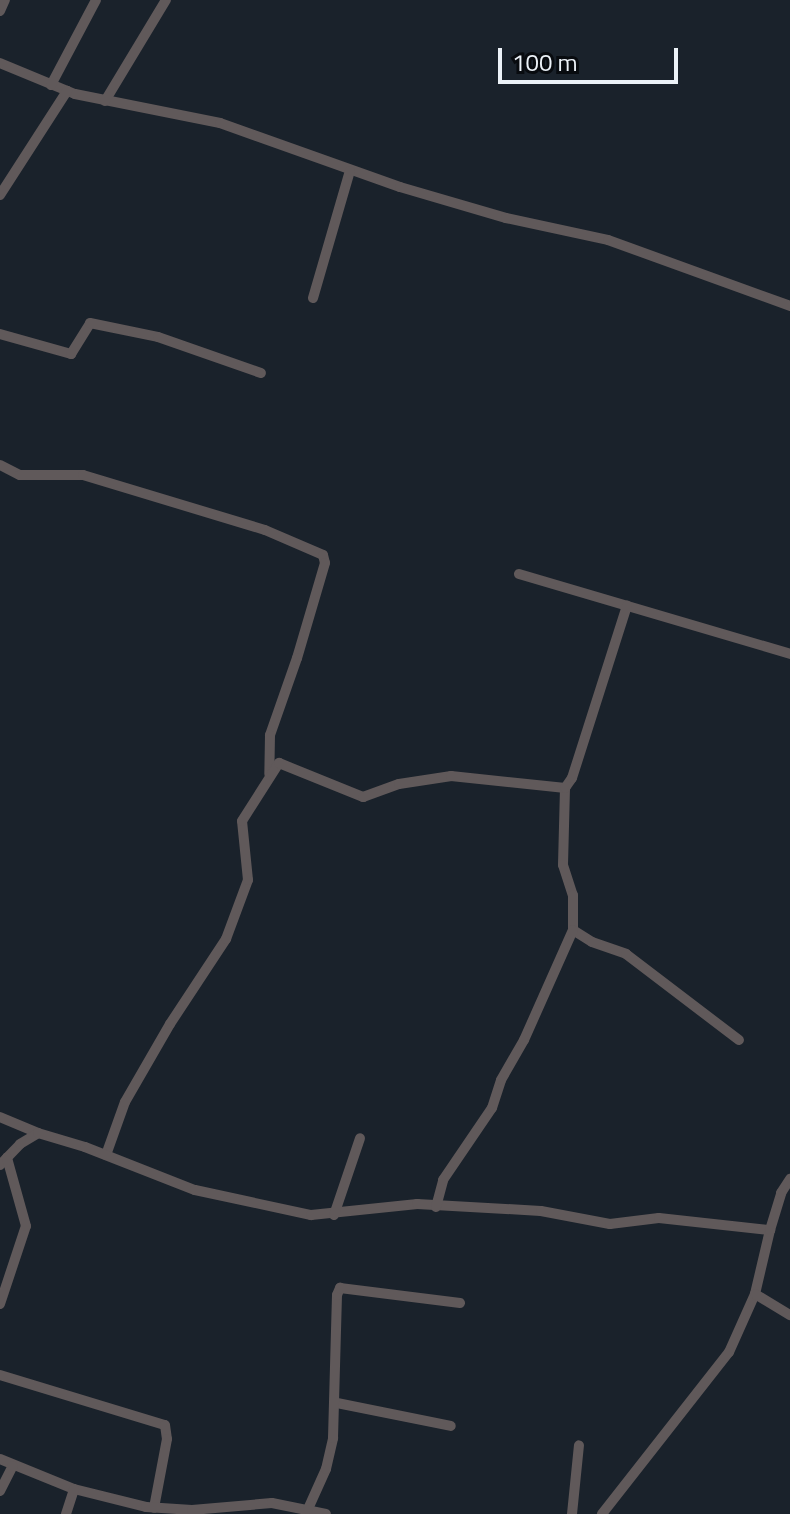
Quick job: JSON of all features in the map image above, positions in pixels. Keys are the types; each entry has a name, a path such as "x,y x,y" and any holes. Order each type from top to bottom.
{"street":[{"path":"0,11 5,0"},
{"path":"51,85 96,0"},
{"path":"105,101 166,0"},
{"path":"0,63 67,91 220,123 350,171 506,218 608,240 790,306"},
{"path":"0,195 67,91"},
{"path":"313,298 350,171"},
{"path":"0,334 71,354 90,323 158,337 261,373"},
{"path":"0,465 20,475 71,473 99,479 265,530 323,555 325,563 270,735 269,774"},
{"path":"519,574 790,654"},
{"path":"436,1207 443,1180 492,1108 501,1080 524,1040 573,930 573,895 563,865 565,788 572,778 627,606"},
{"path":"106,1155 125,1102 170,1024 226,939 248,880 242,821 269,774 279,763 363,797 399,784 451,776 565,788"},
{"path":"573,930 592,942 626,954 739,1040"},
{"path":"0,1117 230,1199 311,1215 334,1215 407,1204 541,1211 610,1224 645,1217 770,1230"},
{"path":"0,1304 26,1226 4,1161 38,1133"},
{"path":"334,1215 360,1138"},
{"path":"602,1514 729,1352 755,1294 781,1193 790,1179"},
{"path":"308,1509 326,1469 337,1403 336,1304 340,1288 460,1303"},
{"path":"755,1294 790,1315"},
{"path":"0,1375 165,1425 167,1439 154,1508"},
{"path":"337,1403 451,1426"},
{"path":"572,1514 579,1445"},
{"path":"0,1459 74,1489 154,1508 192,1510 272,1503 326,1514"},
{"path":"0,1491 13,1466"},
{"path":"66,1514 74,1489"}]}
